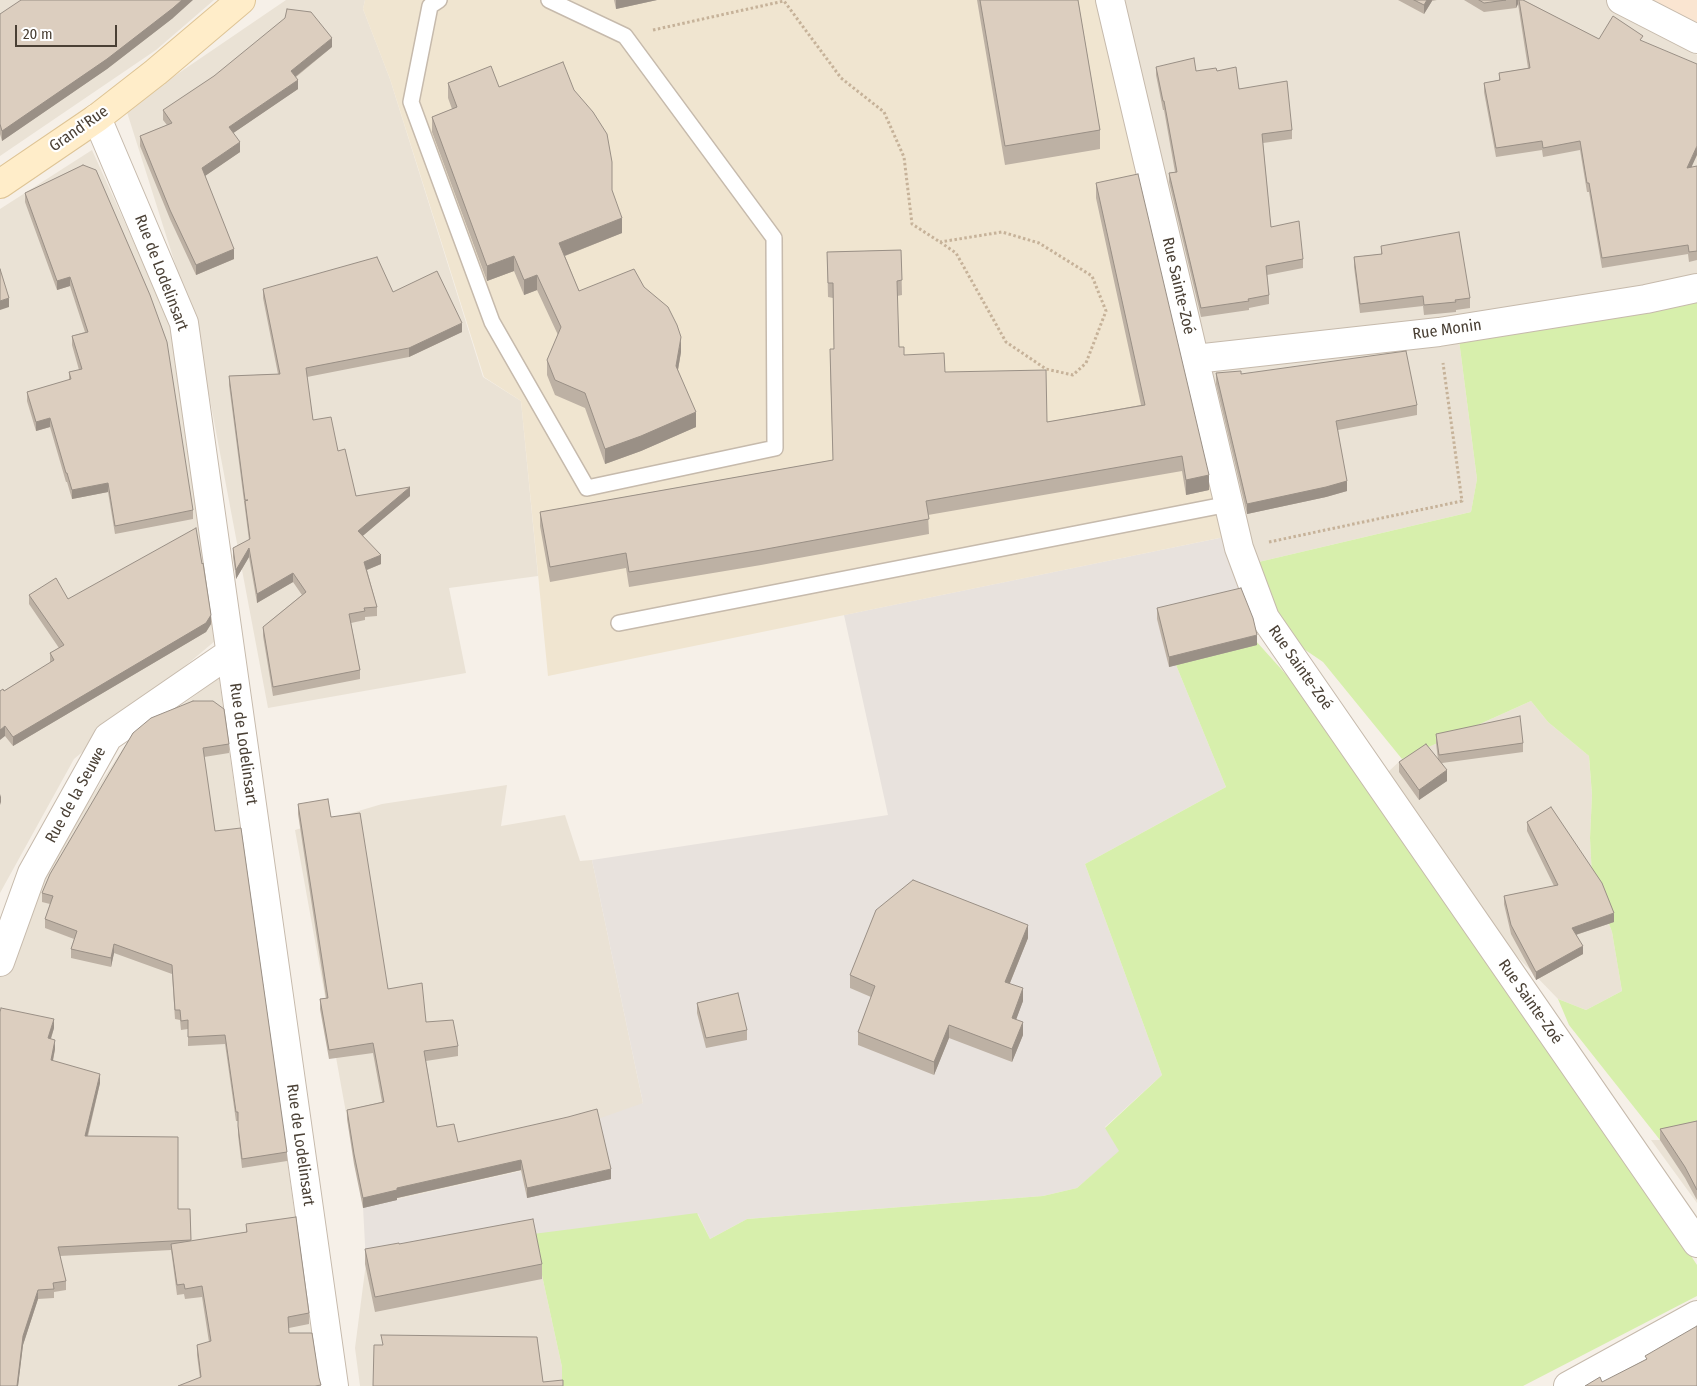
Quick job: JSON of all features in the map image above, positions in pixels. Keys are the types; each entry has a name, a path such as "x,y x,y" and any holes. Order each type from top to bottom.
{"street":[{"name":"Grand'Rue","path":"0,184 97,118 156,72 240,0"},
{"name":"Rue Sainte-Zoé","path":"1110,0 1239,548 1265,618 1697,1244"},
{"path":"1621,0 1697,39"},
{"name":"Rue de Lodelinsart","path":"97,118 184,323 334,1386"},
{"name":"Rue Monin","path":"1195,359 1439,332 1646,299 1697,288"},
{"name":"Rue de la Seuwe","path":"0,962 32,873 108,737 230,653"},
{"path":"1568,1386 1697,1315"}],"lane":[{"path":"430,2 411,102 492,322 587,488 775,448 774,238 625,36 549,0"},
{"path":"619,623 1229,504"}],"path":[{"path":"625,36 784,0 841,78 884,112 904,156 912,224 956,253 1006,342 1046,369 1074,375 1086,363 1106,311 1092,276 1039,243 1002,232 940,242"},
{"path":"1239,548 1462,501 1439,332"}],"shaded area":[{"path":"0,0 214,0 156,50 0,156"},
{"path":"286,0 365,0 363,9 390,79 483,377 521,401 538,576 449,588 466,673 268,708 198,336 126,109"},
{"path":"365,0 1102,0 1229,536 548,676 521,401 484,377 390,79 363,9"},
{"path":"1119,0 1607,0 1697,55 1697,277 1637,294 1193,350"},
{"path":"1622,0 1697,0 1697,44"},
{"path":"92,150 177,338 215,641 74,759 0,893 0,209"},
{"path":"1459,340 1477,479 1471,512 1246,565 1208,367"},
{"path":"1229,536 1255,640 1174,660 1226,787 1085,864 1162,1075 1105,1127 1120,1151 1077,1188 1043,1196 747,1219 710,1239 698,1214 366,1263 363,1207 521,1171 527,1197 595,1120 643,1103 592,860 888,815 844,615"},
{"path":"219,678 319,1386 0,1386 0,966 20,907 124,747"},
{"path":"1531,701 1548,722 1589,756 1592,795 1590,838 1592,877 1612,932 1622,991 1586,1010 1558,999 1505,944 1388,772 1402,759"},
{"path":"507,785 501,826 565,815 580,861 592,860 643,1103 527,1198 520,1171 363,1207 295,830 382,804"},
{"path":"1697,1129 1697,1203 1651,1140 1660,1140"},
{"path":"533,1234 562,1367 562,1386 360,1386 355,1348 366,1263"}],"green space":[{"path":"1697,288 1697,1129 1660,1140 1569,1025 1558,999 1586,1010 1622,991 1612,932 1592,877 1590,838 1592,795 1589,756 1548,722 1531,701 1402,759 1323,662 1270,626 1246,565 1471,512 1477,479 1459,340"},
{"path":"1255,640 1364,761 1697,1265 1697,1296 1523,1386 562,1386 562,1367 533,1234 697,1213 710,1239 747,1219 1043,1196 1077,1188 1119,1151 1105,1128 1162,1075 1085,864 1226,787 1174,660"}],"building":[{"path":"21,0 182,0 107,59 2,131 0,124 0,14"},
{"path":"980,0 1078,0 1100,130 1005,146"},
{"path":"1414,0 1427,0 1424,5"},
{"path":"1479,0 1506,0 1484,3"},
{"path":"1519,0 1523,0 1599,39 1613,16 1643,36 1640,40 1697,64 1697,146 1687,168 1697,166 1697,251 1689,252 1688,245 1602,258 1580,141 1543,148 1542,141 1496,148 1484,83 1500,80 1499,73 1530,68"},
{"path":"287,9 311,12 332,38 291,71 298,80 229,127 240,142 202,168 234,249 196,265 170,210 140,136 172,123 163,110 214,76 285,18"},
{"path":"1194,58 1196,71 1216,68 1217,71 1236,67 1239,89 1287,81 1292,130 1262,134 1271,227 1299,221 1303,259 1266,266 1269,295 1248,299 1249,301 1201,308 1169,173 1177,172 1156,67"},
{"path":"563,62 574,90 593,112 607,134 612,162 612,190 622,218 559,243 579,291 634,269 644,287 668,307 681,337 676,366 696,412 641,436 605,449 585,393 555,380 547,360 561,327 537,275 524,280 514,256 487,266 432,117 457,107 448,83 491,66 499,87"},
{"path":"83,165 96,170 150,295 167,342 193,510 115,526 108,483 72,490 50,418 36,422 27,392 71,379 69,372 82,369 72,336 88,332 70,277 57,281 25,193"},
{"path":"1138,174 1209,475 1186,480 1182,456 926,501 929,519 761,550 629,572 626,553 550,567 540,512 833,460 830,349 834,349 833,283 828,283 827,252 901,250 902,280 897,281 899,347 904,347 904,355 944,353 945,372 1046,370 1047,422 1145,405 1096,183"},
{"path":"1459,232 1470,298 1455,300 1456,302 1424,305 1423,296 1360,304 1354,257 1382,254 1381,246"},
{"path":"377,257 393,292 437,271 462,323 409,348 306,368 313,420 331,417 338,451 345,449 356,496 410,487 358,531 381,555 364,562 377,607 364,608 365,611 349,614 360,670 273,687 263,627 306,592 293,573 257,594 249,548 236,570 233,548 250,539 245,501 248,500 245,500 229,376 280,374 263,289"},
{"path":"0,269 9,298 0,301"},
{"path":"1406,351 1417,405 1336,421 1347,481 1247,504 1216,373 1241,371 1241,374"},
{"path":"196,528 211,615 206,623 13,737 5,726 0,730 0,691 3,689 4,691 54,660 50,653 64,645 29,595 56,578 68,599"},
{"path":"1241,588 1253,618 1257,635 1169,657 1157,608"},
{"path":"193,701 213,701 224,709 229,744 203,748 215,831 241,828 287,1152 242,1159 238,1112 236,1112 225,1035 188,1037 188,1020 181,1021 180,1010 175,1010 172,965 114,944 111,958 71,949 77,931 45,919 53,896 42,893 50,874 133,733 151,718"},
{"path":"1520,716 1523,743 1439,755 1436,734"},
{"path":"1426,744 1447,770 1419,790 1399,762"},
{"path":"328,799 331,817 360,813 388,989 422,983 426,1022 453,1020 458,1046 424,1051 437,1127 454,1124 458,1142 597,1109 611,1169 527,1188 521,1160 397,1188 397,1190 363,1198 347,1110 384,1102 373,1043 329,1050 320,999 328,998 298,804"},
{"path":"1551,807 1602,883 1614,913 1572,928 1583,946 1536,972 1511,925 1504,896 1558,885 1527,822"},
{"path":"913,880 1028,925 1005,982 1023,988 1012,1018 1023,1022 1012,1049 949,1025 934,1062 858,1032 875,986 850,975 876,910"},
{"path":"738,993 747,1030 706,1038 697,1003"},
{"path":"1,1008 54,1019 48,1038 55,1040 51,1060 100,1074 85,1136 178,1137 178,1209 190,1209 191,1240 58,1247 66,1281 53,1283 54,1289 38,1290 23,1336 17,1386 0,1386"},
{"path":"1697,1121 1697,1190 1685,1167 1660,1129"},
{"path":"296,1217 309,1313 288,1317 289,1333 312,1333 321,1385 178,1386 201,1377 197,1345 211,1341 202,1286 185,1289 184,1284 177,1285 171,1244 247,1232 246,1224"},
{"path":"533,1219 542,1264 375,1297 365,1249"},
{"path":"1697,1326 1697,1386 1585,1386 1600,1377 1602,1382 1647,1359 1645,1356"},
{"path":"381,1335 537,1337 543,1382 563,1380 563,1386 373,1386 374,1345 383,1345"}]}
